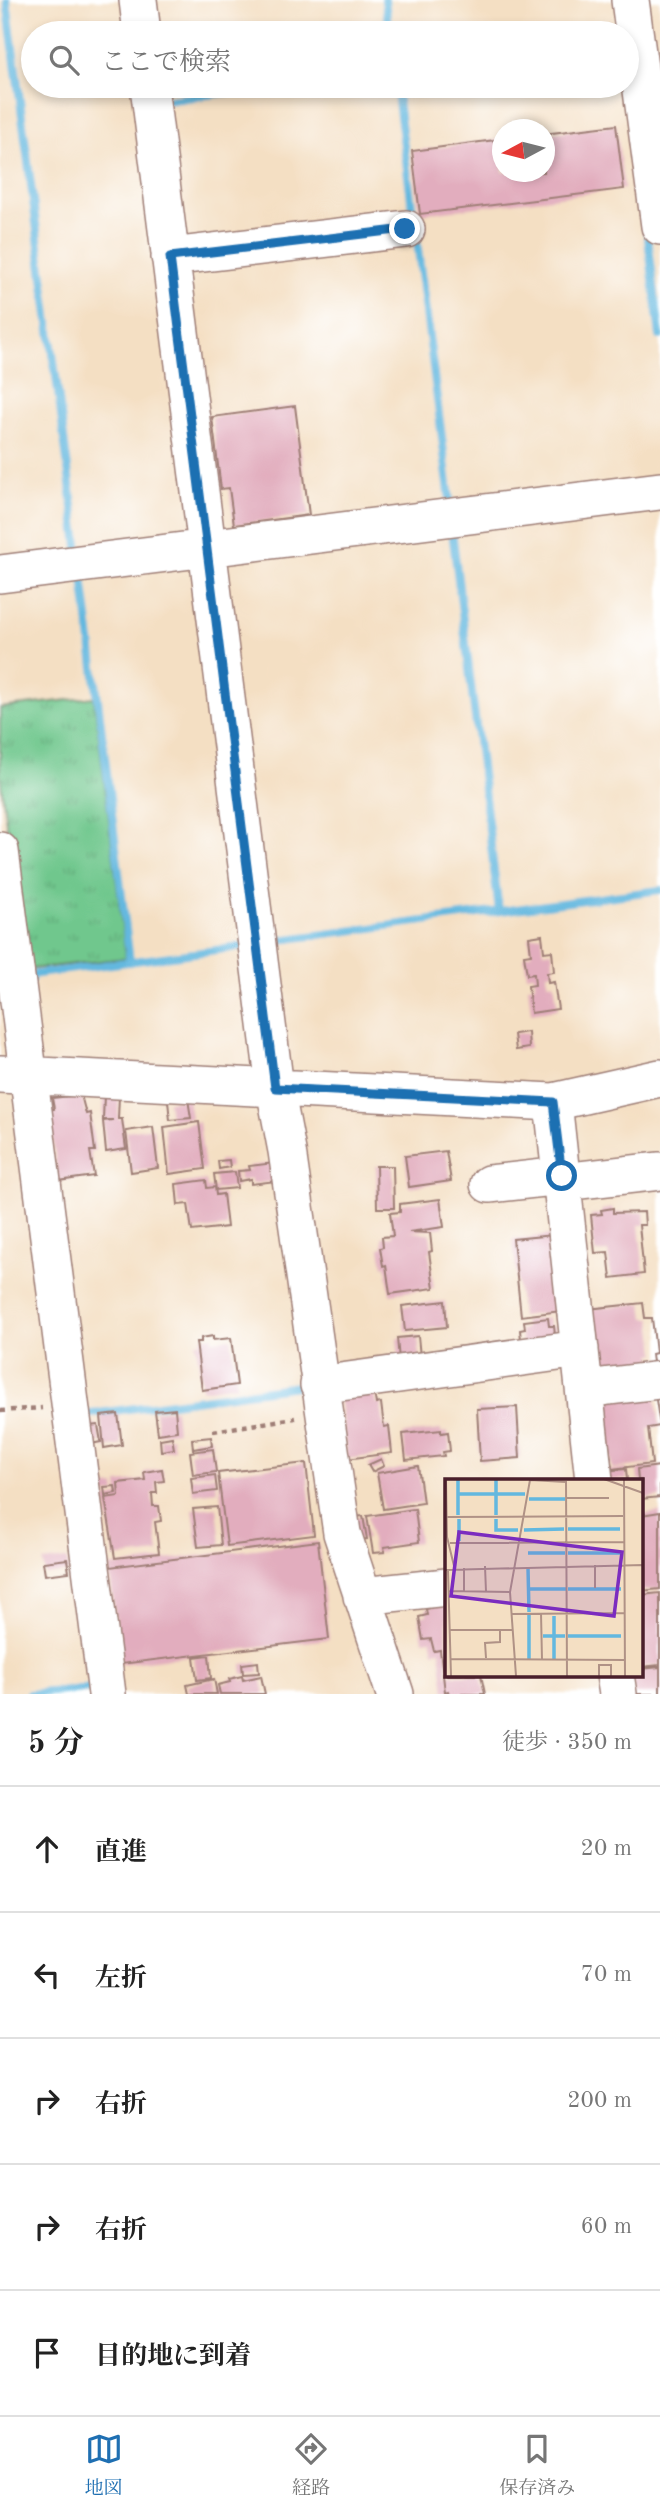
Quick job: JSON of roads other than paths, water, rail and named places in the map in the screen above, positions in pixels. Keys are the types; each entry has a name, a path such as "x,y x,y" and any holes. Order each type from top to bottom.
{"street":[{"path":"138,0 141,21"},
{"path":"630,0 633,21"},
{"path":"639,68 660,226"},
{"path":"150,98 275,1088 287,1151 342,1533 395,1694"},
{"path":"170,257 405,229"},
{"path":"0,574 660,491"},
{"path":"0,851 14,1075 71,1406 107,1694"},
{"path":"14,1075 553,1102 660,1078"},
{"path":"553,1102 594,1479"},
{"path":"489,1184 660,1171"},
{"path":"322,1399 580,1349"},
{"path":"584,1389 660,1380"},
{"path":"362,1596 445,1587"},
{"path":"615,1676 618,1694"}],"waterway":[{"path":"385,0 388,21"},
{"path":"7,1 79,553"},
{"path":"170,100 185,98"},
{"path":"398,98 414,222"},
{"path":"647,230 660,336"},
{"path":"416,234 451,508"},
{"path":"452,531 499,911"},
{"path":"83,577 130,962"},
{"path":"272,941 660,890"},
{"path":"31,979 30,975 246,946"},
{"path":"85,1418 84,1415 305,1385"},
{"path":"30,1694 94,1688"}]}
